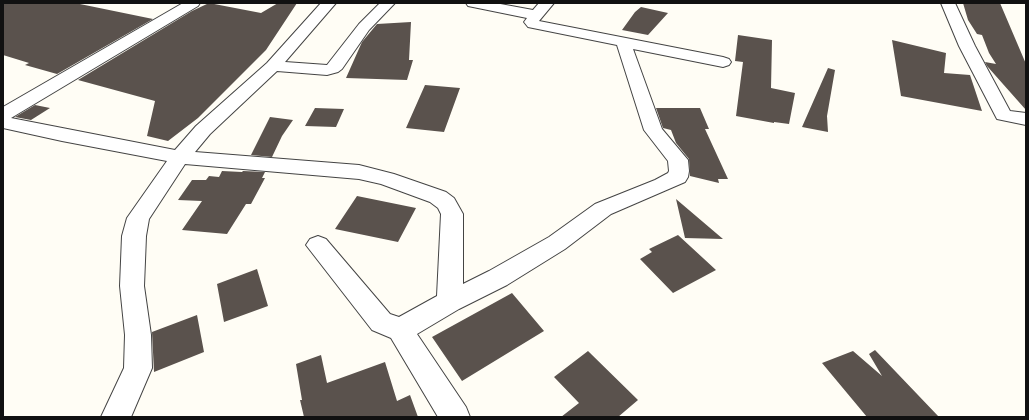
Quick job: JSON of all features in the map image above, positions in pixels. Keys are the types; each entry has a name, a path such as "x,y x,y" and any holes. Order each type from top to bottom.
{"street":[{"path":"3,116 193,3"},
{"path":"116,417 138,368 138,335 132,286 134,236 138,218 180,157 203,130 274,66 329,3"},
{"path":"274,66 326,70 332,69 336,66 364,27 388,3"},
{"path":"473,3 536,15"},
{"path":"547,3 531,22 537,26 623,41 723,62"},
{"path":"948,3 967,46 1003,115 1026,119"},
{"path":"400,330 505,274 557,243 603,209 678,177 678,160 652,130 623,41"},
{"path":"3,122 62,135 180,157 359,172 387,179 438,197 446,203 452,214 450,302"},
{"path":"318,245 381,322 400,330 455,417"}],"building":[{"path":"3,3 75,3 153,19 57,74 25,65 29,63 3,55"},
{"path":"209,3 261,13 278,3 297,3 266,50 198,118 168,141 147,136 155,101 78,80 192,11"},
{"path":"963,3 1000,3 1026,64 1026,110 987,66 985,62 996,64 989,53 982,35 977,34 968,20"},
{"path":"641,7 668,13 648,35 622,30 635,12"},
{"path":"411,22 409,60 413,60 407,80 346,78 362,42 377,24"},
{"path":"738,35 772,40 771,88 795,93 789,124 774,123 736,116 743,62 735,61"},
{"path":"892,40 946,53 944,73 970,75 982,111 901,96"},
{"path":"828,68 835,70 827,116 828,132 802,127"},
{"path":"425,85 460,88 444,132 406,128"},
{"path":"35,105 50,108 31,120 15,117"},
{"path":"315,108 344,109 336,127 305,126"},
{"path":"656,108 700,108 709,129 705,129 728,179 718,179 719,183 690,176 689,159 676,143 671,130 663,128"},
{"path":"270,117 293,120 282,136 272,157 251,155"},
{"path":"222,171 265,172 262,178 265,178 251,204 246,204 227,234 182,230 202,201 178,200 192,180 206,180 209,176 219,177"},
{"path":"357,196 416,208 398,242 335,229"},
{"path":"676,199 723,239 685,238"},
{"path":"678,235 716,270 673,293 640,259 652,252 649,249"},
{"path":"257,269 268,306 224,322 217,284"},
{"path":"512,293 544,331 462,381 432,337"},
{"path":"197,315 204,352 154,372 152,332"},
{"path":"875,350 939,417 867,417 822,363 853,351 882,376 869,354"},
{"path":"588,351 638,400 618,417 561,417 579,403 554,377"},
{"path":"321,355 327,383 385,362 397,401 410,395 418,417 304,417 300,400 302,400 296,364"}]}
